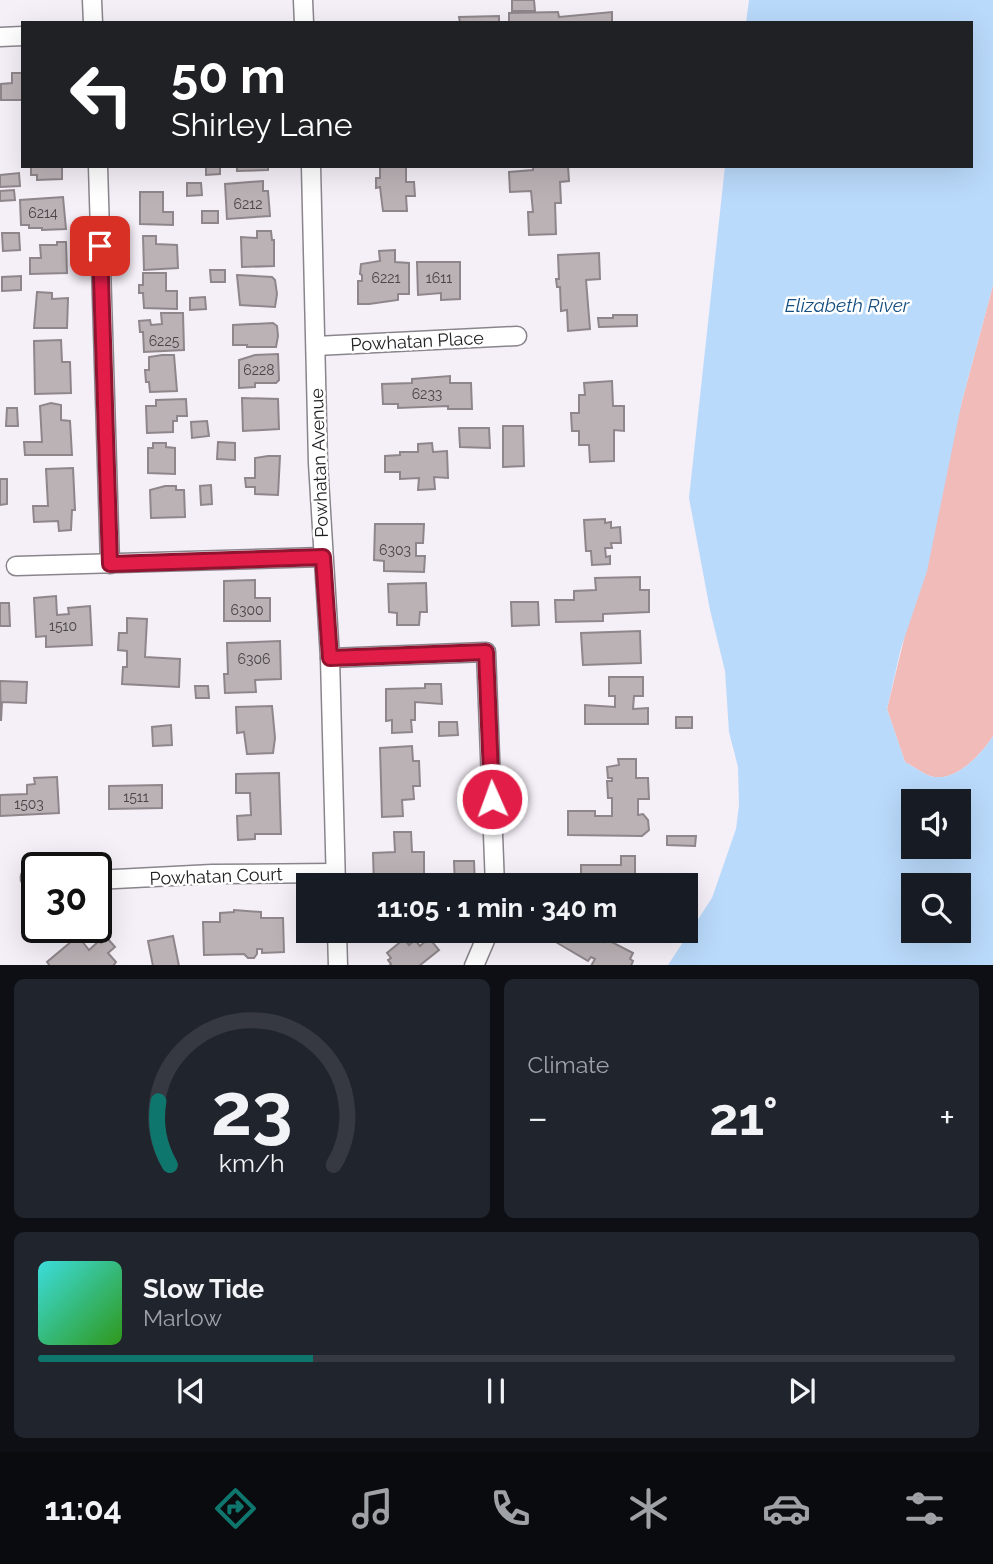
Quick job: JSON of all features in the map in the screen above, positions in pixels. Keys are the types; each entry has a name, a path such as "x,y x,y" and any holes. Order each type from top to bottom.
{"street":[{"path":"92,0 93,21"},
{"path":"303,0 304,21"},
{"path":"0,37 21,36"},
{"path":"98,168 110,564"},
{"name":"Powhatan Avenue","path":"311,168 323,557 330,658 335,873"},
{"name":"Powhatan Place","path":"316,346 517,336"},
{"path":"16,566 323,557"},
{"path":"330,658 486,652 494,873"},
{"name":"Powhatan Court","path":"112,879 212,874 296,877"},
{"path":"337,943 338,965"},
{"path":"474,965 484,943"}],"shaded area":[{"path":"993,285 993,736 982,751 958,772 948,776 930,776 905,762 887,709"}],"water":[{"name":"Elizabeth River","path":"749,0 993,0 993,285 962,401 927,571 901,648 887,709 905,762 930,776 948,776 958,772 975,759 993,736 993,965 668,965 682,943 698,943 698,919 712,898 736,829 739,805 738,767 729,732 725,671 710,610 689,498 725,168 973,168 973,21 746,21"}],"building":[{"path":"512,0 534,0 535,11 512,11"},
{"path":"558,12 559,17 612,12 612,21 509,21 509,13"},
{"path":"499,16 499,21 460,21 459,17"},
{"path":"12,73 21,73 21,100 1,100 1,84 12,83"},
{"path":"31,168 62,168 62,179 37,180 37,175 31,175"},
{"path":"206,168 220,168 220,174 206,175"},
{"path":"237,168 268,168 268,170 237,171"},
{"path":"380,168 406,168 406,182 414,182 415,196 406,196 407,211 383,211 380,187 376,188 376,178 380,178"},
{"path":"568,168 569,181 560,182 561,203 555,203 556,234 529,235 528,212 533,212 531,191 510,192 509,172"},
{"path":"19,173 20,186 0,187 0,175"},
{"path":"263,181 263,191 268,191 270,216 227,219 225,184"},
{"path":"187,183 201,183 202,195 187,196"},
{"path":"14,190 15,200 0,201 0,191"},
{"path":"140,192 163,192 163,212 173,212 173,225 140,224"},
{"path":"63,197 66,229 42,230 21,225 20,200"},
{"path":"202,211 218,211 218,223 202,223"},
{"path":"257,231 271,231 274,240 274,266 242,267 241,237 257,238"},
{"path":"2,233 19,233 20,250 3,251"},
{"path":"143,236 156,236 156,244 177,245 178,268 144,270"},
{"path":"57,242 66,242 67,273 30,274 30,258 41,258 40,245 57,245"},
{"path":"395,250 395,262 409,263 409,294 398,294 398,300 358,304 358,281 362,281 361,264 380,261 379,251"},
{"path":"599,253 600,279 586,280 590,329 568,331 567,310 561,311 560,287 557,287 558,255"},
{"path":"417,262 460,262 460,299 441,300 441,293 418,295"},
{"path":"210,270 225,270 225,282 211,282"},
{"path":"143,273 166,273 166,291 177,291 177,309 144,308 143,293 139,293 139,285 143,285"},
{"path":"237,275 272,277 277,294 275,307 240,305"},
{"path":"21,276 21,290 2,291 2,277"},
{"path":"37,292 52,293 52,299 68,298 67,328 34,328"},
{"path":"205,297 206,309 190,310 190,298"},
{"path":"161,313 183,313 184,350 144,352 143,332 140,332 139,321 150,320 151,325 162,324"},
{"path":"613,315 637,315 637,326 599,327 598,318 613,318"},
{"path":"273,323 277,326 276,347 233,345 233,325"},
{"path":"61,340 62,362 70,362 71,393 35,394 34,341"},
{"path":"278,354 279,380 276,383 255,383 255,387 239,388 239,360 255,355"},
{"path":"174,355 177,391 150,392 145,370 149,370 149,357"},
{"path":"450,376 450,383 471,383 472,409 448,409 448,406 398,408 398,404 383,404 382,384 412,383 412,379"},
{"path":"612,381 613,406 624,406 624,431 614,430 614,461 590,462 589,445 579,445 579,431 572,431 571,413 579,413 579,395 585,395 584,383"},
{"path":"242,398 278,399 279,429 243,431"},
{"path":"186,399 187,416 177,416 177,421 173,421 173,432 147,433 146,406 156,406 156,400"},
{"path":"51,403 61,405 61,420 70,421 72,455 25,455 24,442 42,442 40,406"},
{"path":"7,408 17,408 18,426 6,426"},
{"path":"207,421 209,436 192,438 191,422"},
{"path":"503,426 523,426 524,466 503,467"},
{"path":"459,428 489,428 490,448 460,447"},
{"path":"218,442 235,443 235,460 217,459"},
{"path":"153,443 166,443 166,447 175,448 175,474 148,473 148,448 153,448"},
{"path":"432,443 433,452 447,451 448,478 434,477 435,489 418,490 419,478 400,479 400,472 385,472 385,456 400,455 400,452 418,452 418,444"},
{"path":"280,456 278,495 255,494 255,487 246,487 245,478 255,478 255,458"},
{"path":"73,468 75,510 72,510 71,530 59,531 58,521 34,522 33,506 48,506 46,469"},
{"path":"0,479 7,479 7,504 0,505"},
{"path":"211,485 212,504 201,505 200,486"},
{"path":"176,486 176,490 184,490 185,517 151,518 150,490"},
{"path":"605,519 605,523 611,522 611,528 620,527 621,543 611,543 612,548 605,548 606,557 610,556 610,564 592,565 591,551 586,551 584,520"},
{"path":"375,524 424,524 423,543 416,543 416,556 425,556 424,572 384,571 384,561 374,560"},
{"path":"640,577 640,590 649,590 649,612 603,614 603,621 556,622 555,600 574,600 574,591 596,590 595,578"},
{"path":"255,580 255,598 270,598 270,621 224,621 224,581"},
{"path":"426,583 427,612 420,612 419,625 397,625 397,613 389,612 388,584"},
{"path":"56,596 57,615 69,614 68,608 90,606 92,645 46,647 46,636 36,637 34,598"},
{"path":"511,602 538,602 539,625 512,626"},
{"path":"0,603 9,603 10,626 0,626"},
{"path":"127,618 147,619 145,657 180,659 179,687 122,684 123,667 127,667 127,651 118,650 119,633 127,633"},
{"path":"640,631 641,663 583,665 581,633"},
{"path":"280,641 281,679 255,680 256,692 225,693 224,674 228,674 227,643"},
{"path":"609,677 643,677 643,696 634,696 633,709 648,708 648,724 585,724 585,705 615,707 615,696 609,696"},
{"path":"0,681 27,682 26,703 2,702 1,721"},
{"path":"425,684 441,684 442,704 415,702 415,720 411,720 412,732 392,733 392,720 386,721 386,689 425,688"},
{"path":"195,686 208,686 209,698 196,698"},
{"path":"272,706 275,738 273,753 247,754 244,732 237,733 236,707"},
{"path":"676,717 692,717 692,728 676,728"},
{"path":"439,722 457,722 458,735 439,736"},
{"path":"171,725 172,745 153,746 152,727"},
{"path":"412,746 413,761 419,761 420,786 413,786 414,799 402,800 403,816 382,817 380,748"},
{"path":"618,759 636,759 636,778 648,778 649,799 638,799 638,815 643,814 648,820 649,830 642,836 568,835 568,811 595,811 595,816 612,816 612,798 608,798 607,781 612,781 612,778 608,778 607,767 619,765"},
{"path":"279,773 281,834 255,834 255,839 238,840 237,816 251,815 250,793 236,793 236,774"},
{"path":"57,777 59,813 0,816 0,795 27,794 27,785 35,784 34,778"},
{"path":"162,785 162,808 109,809 109,786"},
{"path":"394,832 411,832 412,852 424,852 424,873 374,873 373,853 395,852"},
{"path":"667,836 696,836 695,846 667,845"},
{"path":"621,856 635,856 635,873 581,873 581,865 621,865"},
{"path":"454,861 474,861 474,873 454,873"},
{"path":"234,910 261,912 261,918 283,918 284,952 262,953 262,949 257,949 254,958 248,958 244,954 204,955 203,922 220,922 220,913"},
{"path":"173,936 179,965 153,965 148,941"},
{"path":"70,943 84,943 89,950 97,943 111,943 115,947 108,953 116,962 114,965 49,965 47,962"},
{"path":"399,943 418,943 420,946 423,943 433,943 439,950 420,965 390,965 388,960 391,958 387,953"},
{"path":"557,943 614,943 633,953 630,959 633,961 631,965 592,965 595,959 591,957 588,961"}],"route":[{"path":"100,246 110,564 323,557 330,658 486,652 492,799"}]}
